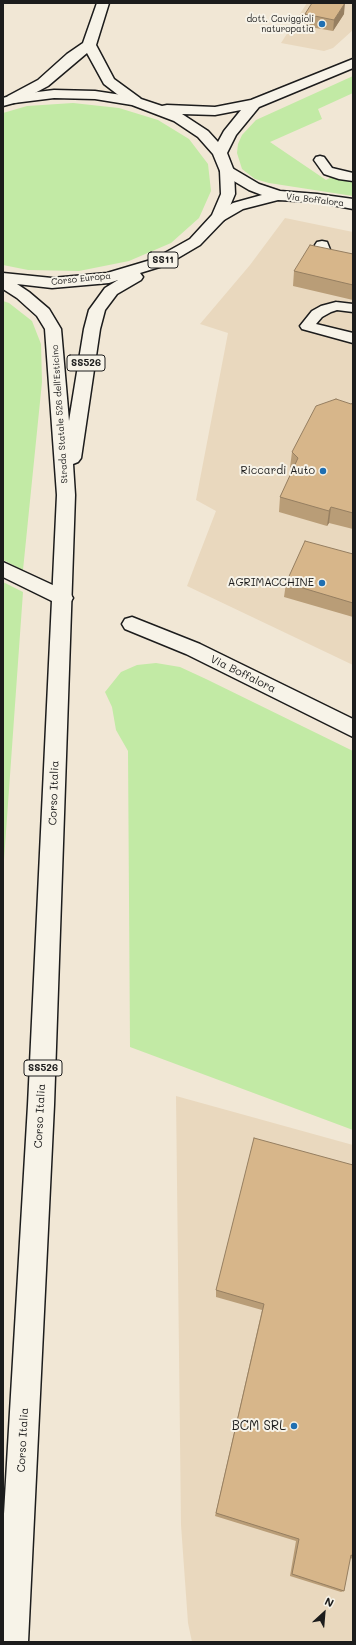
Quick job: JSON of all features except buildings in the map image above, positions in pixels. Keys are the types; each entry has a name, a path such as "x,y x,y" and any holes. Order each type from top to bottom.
{"main road":[{"path":"8,100 43,83 72,57 89,45 103,3"},
{"path":"89,45 109,81 134,101"},
{"name":"Corso Europa","path":"149,106 197,111 215,111 254,104 353,63"},
{"name":"Corso Europa","path":"3,278 52,283 109,278 160,262 195,242 219,217 228,194 227,171 220,153 203,134 179,118 134,101 95,95 54,94 8,100"},
{"name":"Corso Europa","path":"220,153 229,134 254,104"},
{"name":"Via Boffalora","path":"227,171 254,187 278,195 317,198 353,204"},
{"name":"Via Boffalora","path":"219,217 238,206 278,195"},
{"name":"Strada Statale 526 dell'Esticino","path":"66,494 92,329 97,310 111,291 160,262"},
{"name":"Strada Statale 526 dell'Esticino","path":"3,282 23,295 43,313 53,329 66,494"},
{"name":"Corso Italia","path":"12,1642 41,1105 63,598 66,494"},
{"path":"3,569 63,598"},
{"name":"Via Boffalora","path":"132,624 193,649 353,729"}],"lane":[{"path":"320,160 328,171 339,175 353,177"},
{"path":"322,245 323,252 326,255 353,263"},
{"path":"353,308 336,306 326,309 317,314 307,326 353,338"}],"shaded area":[{"path":"307,3 353,3 353,30 333,48 324,51 281,43"},
{"path":"285,218 353,232 353,665 187,586 216,511 196,500 228,333 200,324 250,265"},
{"path":"176,1096 353,1145 353,1642 192,1642 188,1623 181,1525"}],"green space":[{"path":"353,76 353,93 318,109 322,119 270,142 326,180 334,176 353,181 353,196 269,183 255,179 242,169 237,153 238,144 242,135 256,120"},
{"path":"73,103 119,108 158,120 189,139 208,164 211,191 199,218 171,243 129,261 79,271 28,270 3,265 3,113 27,106"},
{"path":"3,301 9,303 32,321 41,344 42,382 23,570 3,560"},
{"path":"3,582 23,592 3,874"},
{"path":"156,663 180,667 353,751 353,1130 130,1047 128,751 116,730 112,707 105,692 121,672 137,665"}],"place":[{"name":"dott. Caviggioli naturopatia","path":"322,24"},
{"name":"Riccardi Auto","path":"323,471"},
{"name":"AGRIMACCHINE","path":"322,583"},
{"name":"BCM SRL","path":"294,1426"}]}
